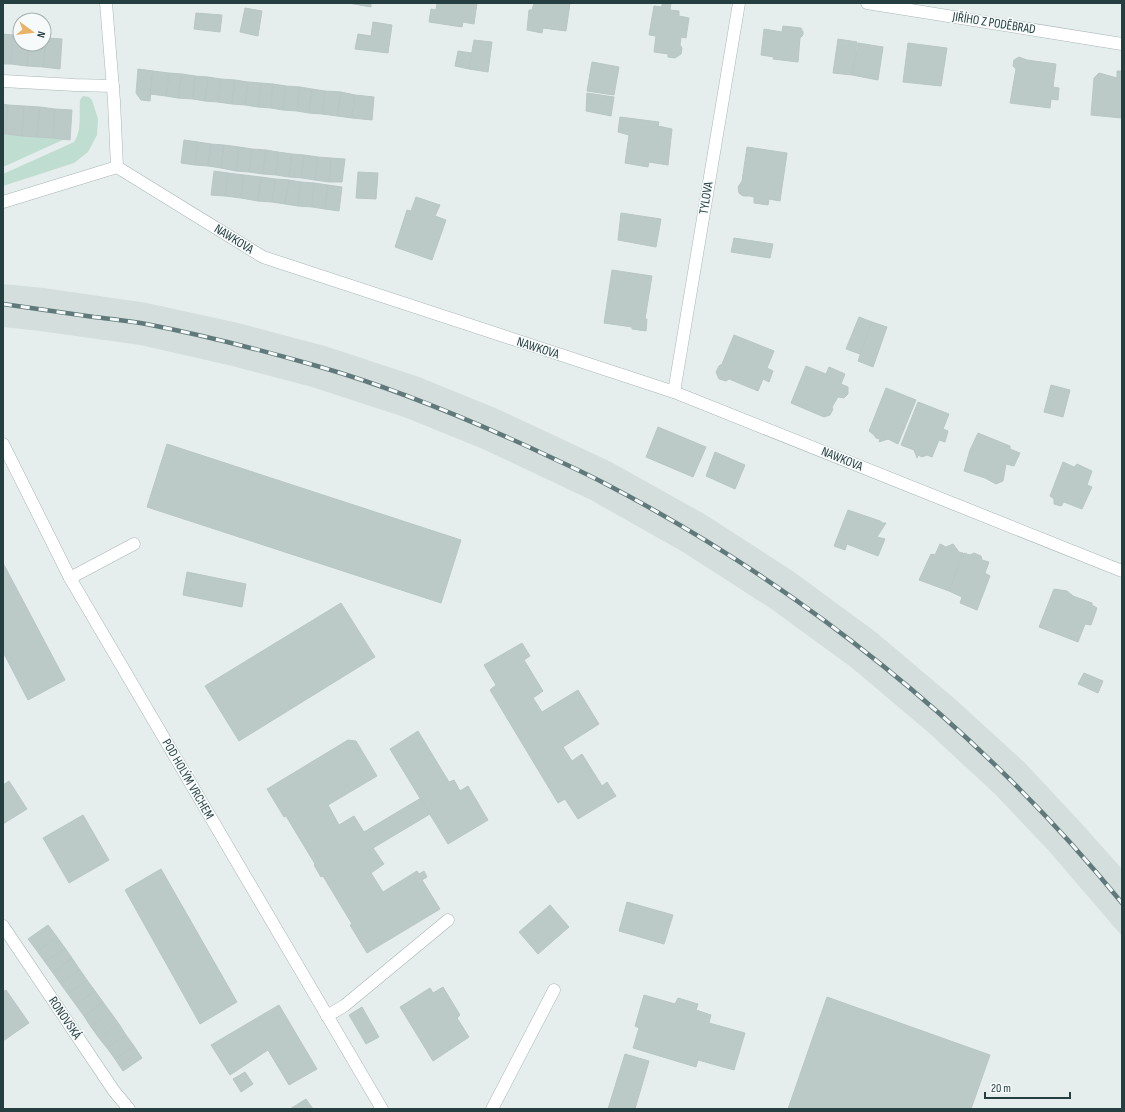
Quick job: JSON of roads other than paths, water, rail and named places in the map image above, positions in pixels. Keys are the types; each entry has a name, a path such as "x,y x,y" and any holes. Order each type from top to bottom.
{"street":[{"path":"3,202 117,167 113,86 106,3"},
{"name":"TYLOVA","path":"674,392 738,3"},
{"name":"JIŘÍHO Z PODĚBRAD","path":"867,3 1122,44"},
{"path":"3,81 75,86 113,86"},
{"name":"NAWKOVA","path":"117,167 263,257 674,392 1122,571"},
{"name":"POD HOLÝM VRCHEM","path":"3,444 70,578 382,1109"},
{"path":"70,578 134,544"},
{"path":"327,1016 344,1006 448,920"},
{"name":"RONOVSKÁ","path":"3,926 114,1091 129,1109"},
{"path":"492,1109 554,990"}],"railway":[{"path":"3,304 146,324 232,343 345,374 452,414 531,448 602,482 675,522 747,566 816,614 883,666 947,721 1009,779 1067,839 1122,903"}]}
